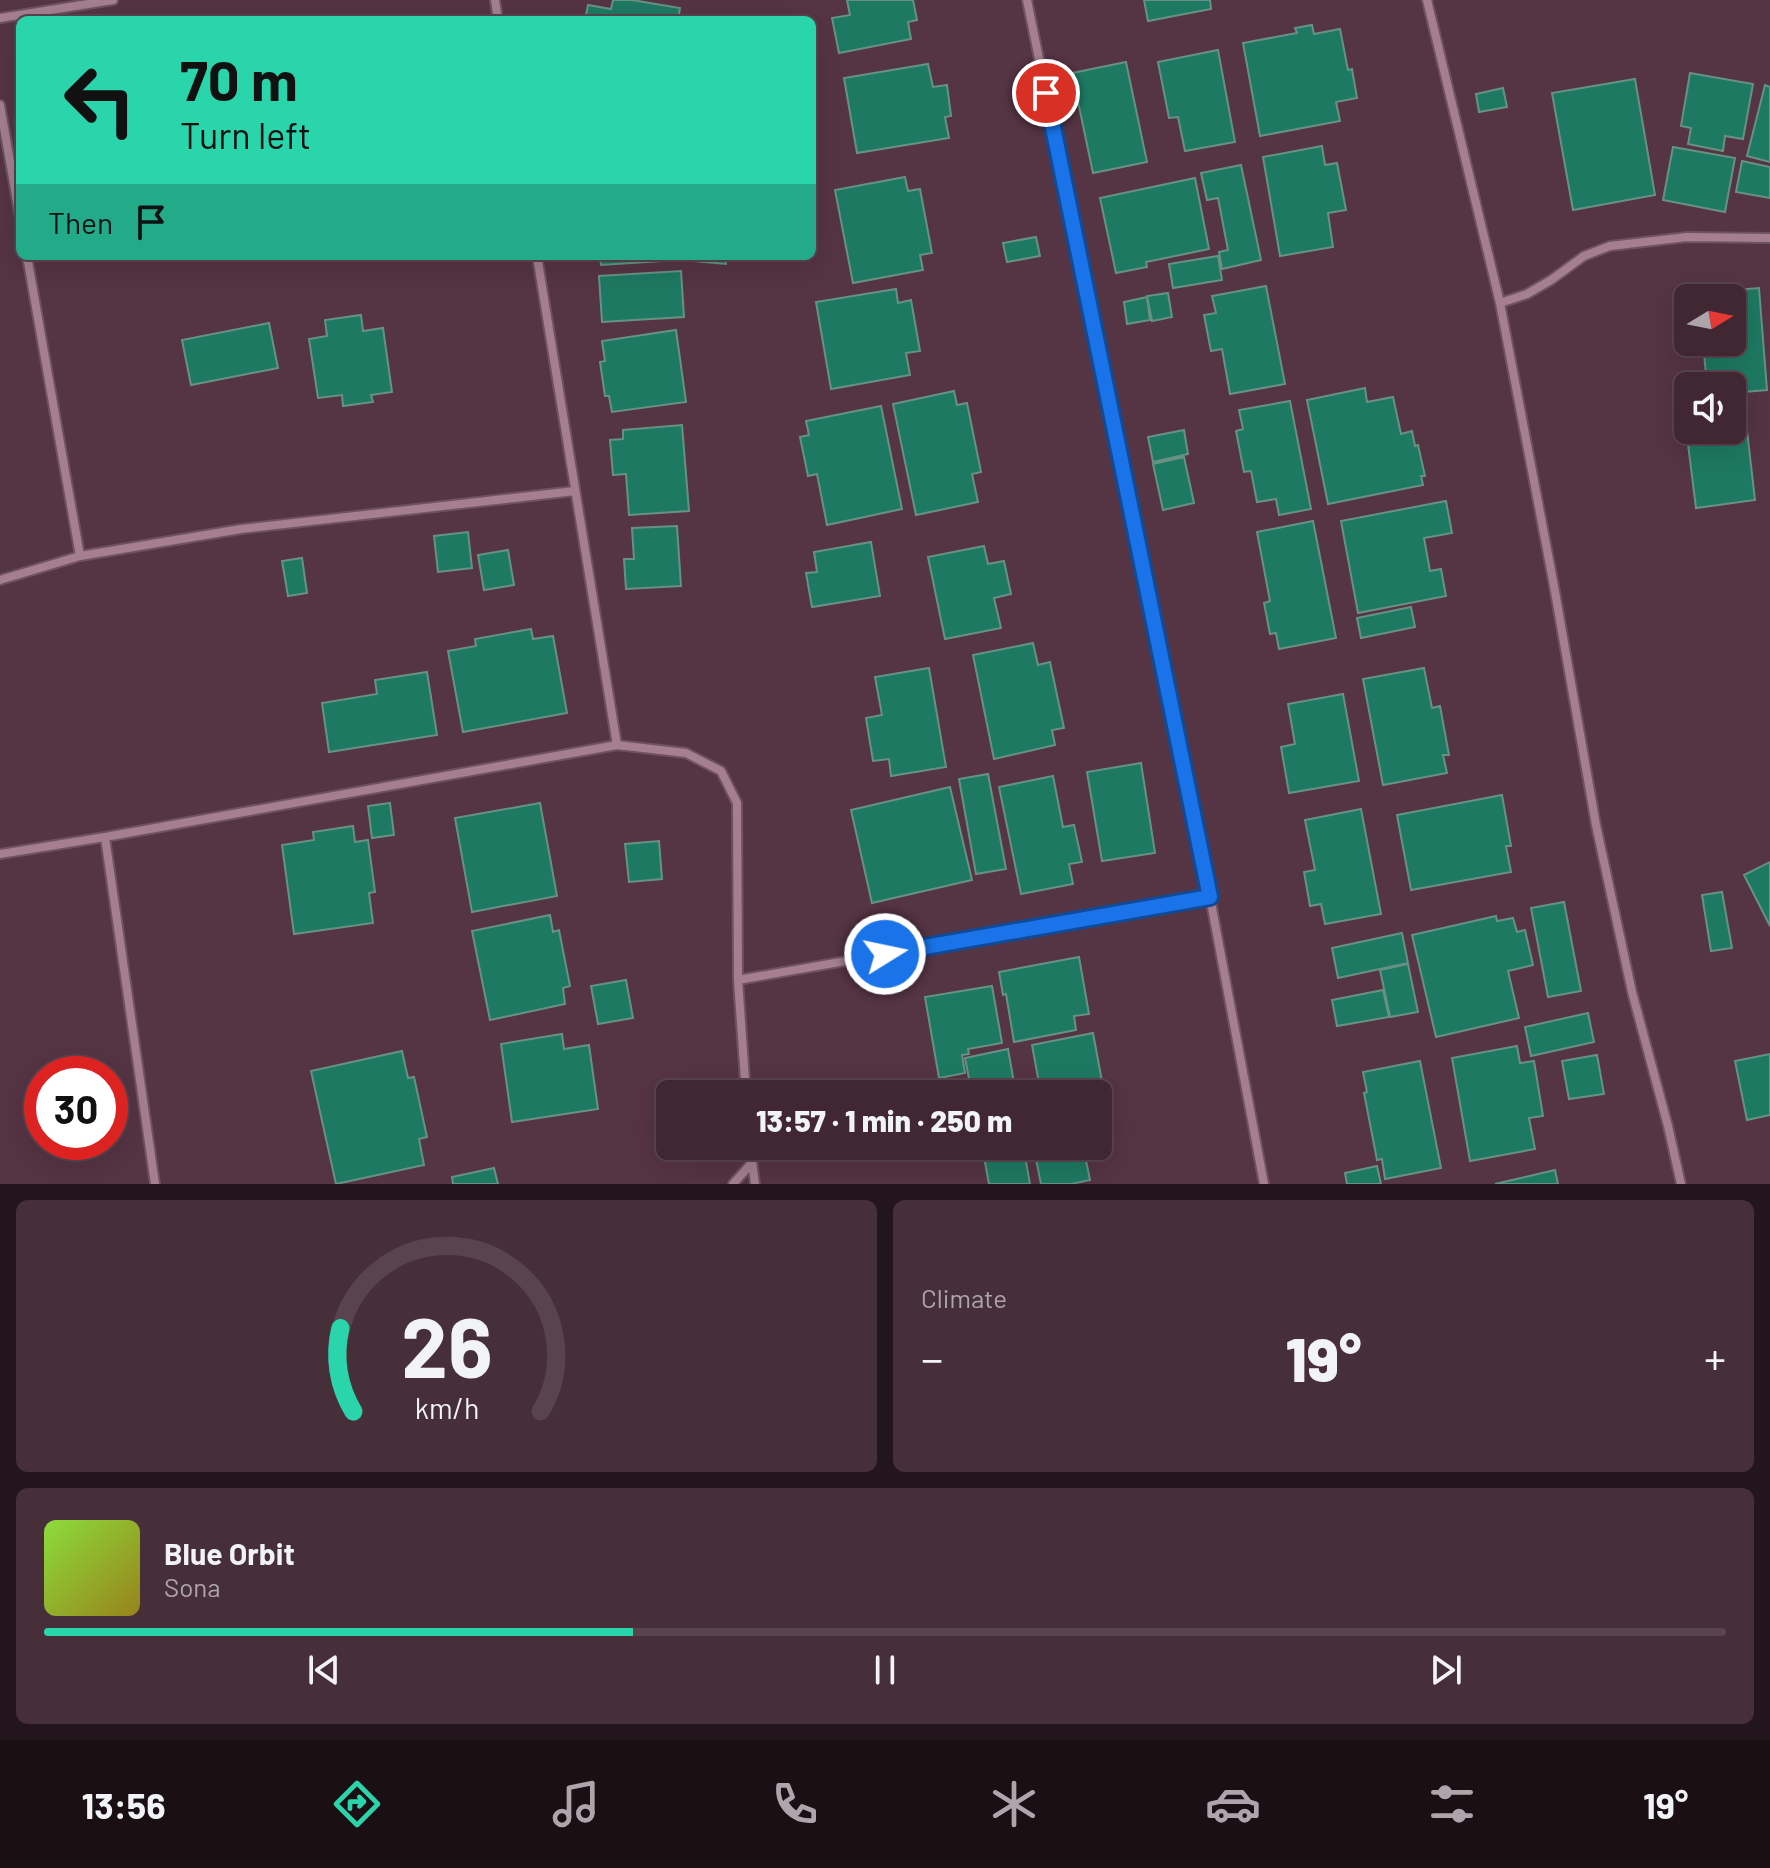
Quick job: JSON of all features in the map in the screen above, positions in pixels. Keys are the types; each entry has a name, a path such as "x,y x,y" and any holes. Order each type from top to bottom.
{"street":[{"path":"0,18 110,0"},
{"path":"1027,0 1210,897 1264,1184"},
{"path":"1427,0 1500,303 1596,825 1632,992 1681,1184"},
{"path":"0,105 16,195"},
{"path":"1500,303 1527,294 1584,256 1610,246 1687,237 1770,238"},
{"path":"28,260 80,556"},
{"path":"538,260 617,745"},
{"path":"0,580 80,556 241,529 575,491"},
{"path":"0,854 617,745 686,753 721,771 737,803 738,980 745,1080"},
{"path":"105,837 155,1184"},
{"path":"738,980 1210,897"},
{"path":"751,1160 755,1184"},
{"path":"733,1184 751,1164"}],"building":[{"path":"613,0 680,8 679,16 586,16 588,5 611,9"},
{"path":"847,0 913,0 917,20 908,22 911,39 839,53 832,18 850,15"},
{"path":"1144,0 1210,0 1211,9 1148,21"},
{"path":"1312,25 1314,34 1340,29 1357,98 1336,102 1340,121 1260,136 1243,43 1297,33 1295,28"},
{"path":"1218,50 1235,142 1185,151 1178,117 1169,118 1158,62"},
{"path":"1126,62 1147,162 1093,173 1072,73"},
{"path":"928,64 933,87 947,85 951,116 945,117 949,138 857,153 844,78"},
{"path":"1690,73 1753,84 1743,139 1725,136 1723,151 1688,144 1691,128 1681,126"},
{"path":"1635,79 1655,195 1573,210 1552,93"},
{"path":"1765,85 1770,87 1770,162 1747,156"},
{"path":"1503,88 1507,107 1479,112 1476,94"},
{"path":"1322,146 1325,165 1337,163 1346,210 1328,213 1333,247 1280,256 1263,157"},
{"path":"1673,147 1735,158 1725,212 1663,200"},
{"path":"1742,161 1770,167 1770,198 1736,192"},
{"path":"1241,165 1261,260 1222,269 1219,252 1228,250 1218,198 1207,200 1201,173"},
{"path":"905,177 908,191 920,189 932,253 920,255 923,270 853,283 835,190"},
{"path":"1195,178 1209,249 1146,262 1147,267 1116,273 1100,198"},
{"path":"1036,237 1040,256 1007,262 1003,243"},
{"path":"1218,256 1222,280 1173,288 1169,264"},
{"path":"600,260 678,260 601,265"},
{"path":"726,260 726,264 694,261"},
{"path":"681,271 684,317 602,322 599,276"},
{"path":"1266,286 1285,384 1230,394 1222,349 1211,351 1204,315 1216,313 1212,296"},
{"path":"1759,288 1767,390 1746,392 1746,372 1706,372 1704,356 1746,356 1746,289"},
{"path":"896,289 898,303 911,300 920,351 906,353 910,375 831,389 816,302"},
{"path":"1168,293 1172,317 1152,321 1147,296"},
{"path":"1147,297 1150,320 1127,324 1124,302"},
{"path":"361,315 363,331 383,328 392,392 371,395 373,402 343,406 342,395 318,398 309,339 327,336 325,320"},
{"path":"269,323 278,368 191,385 182,340"},
{"path":"676,330 686,402 612,412 609,396 605,396 600,362 605,361 602,341"},
{"path":"1365,388 1367,402 1393,397 1401,434 1412,431 1415,446 1418,445 1425,476 1421,476 1423,485 1328,504 1307,400"},
{"path":"954,391 957,405 967,403 981,472 972,474 978,502 916,515 893,404"},
{"path":"1290,401 1311,509 1279,515 1276,499 1257,502 1251,471 1244,472 1236,431 1243,429 1239,410"},
{"path":"881,406 902,509 827,525 817,474 808,476 800,437 809,435 806,421"},
{"path":"1746,422 1755,500 1696,508 1688,444 1746,444"},
{"path":"682,425 689,511 629,515 626,474 613,475 610,440 623,439 623,430"},
{"path":"1184,430 1188,454 1153,462 1148,437"},
{"path":"1184,457 1194,503 1163,510 1153,464"},
{"path":"1446,501 1452,533 1424,538 1430,571 1441,569 1446,596 1358,613 1341,521"},
{"path":"1313,521 1336,638 1279,649 1276,633 1270,634 1264,603 1270,601 1257,532"},
{"path":"677,526 681,586 626,589 624,559 634,559 632,528"},
{"path":"468,532 472,568 438,572 434,536"},
{"path":"871,542 880,596 812,607 806,573 817,572 814,552"},
{"path":"984,546 988,564 1004,561 1011,594 994,598 1001,628 945,639 928,557"},
{"path":"508,550 514,585 484,590 478,555"},
{"path":"302,558 307,593 288,596 282,561"},
{"path":"1411,607 1415,627 1361,638 1357,618"},
{"path":"531,629 533,639 553,636 567,713 463,732 448,651 476,646 475,639"},
{"path":"1033,643 1038,665 1050,662 1064,728 1052,730 1055,745 994,759 973,655"},
{"path":"929,668 946,767 891,776 889,759 873,761 866,718 882,715 875,677"},
{"path":"1424,668 1432,708 1440,706 1449,755 1443,755 1447,773 1383,785 1363,679"},
{"path":"427,672 437,735 329,752 322,703 377,694 375,680"},
{"path":"1343,694 1359,781 1289,793 1281,747 1295,744 1288,704"},
{"path":"1141,763 1155,853 1102,861 1087,772"},
{"path":"988,774 1006,869 976,874 959,779"},
{"path":"1053,776 1063,827 1074,825 1082,862 1069,864 1073,884 1021,894 999,787"},
{"path":"950,787 972,880 872,903 851,810"},
{"path":"1502,795 1511,846 1506,846 1511,872 1411,890 1397,815"},
{"path":"390,803 394,835 372,838 368,806"},
{"path":"540,803 557,896 472,912 455,818"},
{"path":"1361,809 1381,914 1325,924 1321,904 1310,906 1304,872 1315,870 1305,820"},
{"path":"353,826 355,842 368,840 375,892 369,893 373,923 294,934 282,845 314,840 313,832"},
{"path":"659,841 662,879 629,882 625,844"},
{"path":"1770,862 1770,926 1744,875"},
{"path":"1722,892 1732,948 1711,951 1702,895"},
{"path":"1564,902 1581,991 1548,997 1531,908"},
{"path":"550,915 553,932 559,930 570,986 563,988 565,1004 490,1020 472,931"},
{"path":"1496,916 1497,921 1513,918 1517,932 1525,930 1533,965 1508,971 1519,1018 1436,1037 1412,935"},
{"path":"1402,933 1408,963 1338,978 1332,948"},
{"path":"1079,957 1089,1014 1074,1016 1076,1030 1014,1042 999,972"},
{"path":"1408,964 1418,1012 1390,1017 1380,970"},
{"path":"626,980 633,1018 598,1024 591,986"},
{"path":"992,986 1002,1043 968,1049 969,1054 962,1055 965,1073 939,1078 925,997"},
{"path":"1383,990 1389,1017 1337,1026 1332,1000"},
{"path":"1588,1013 1594,1042 1531,1056 1525,1027"},
{"path":"1093,1033 1102,1080 1038,1080 1032,1045"},
{"path":"562,1034 564,1049 589,1045 598,1109 512,1122 501,1044"},
{"path":"1517,1046 1520,1063 1534,1061 1543,1116 1529,1118 1535,1149 1470,1161 1452,1058"},
{"path":"1008,1049 1014,1080 969,1080 965,1058"},
{"path":"402,1051 408,1078 414,1077 427,1137 419,1139 424,1165 336,1184 311,1071"},
{"path":"1770,1054 1770,1115 1747,1120 1735,1061"},
{"path":"1597,1055 1604,1094 1569,1099 1562,1061"},
{"path":"1420,1061 1441,1168 1385,1179 1382,1159 1377,1160 1363,1072"},
{"path":"985,1160 1026,1160 1030,1184 989,1184"},
{"path":"1036,1160 1086,1160 1090,1180 1071,1184 1041,1184"},
{"path":"1377,1166 1381,1184 1347,1184 1345,1173"},
{"path":"494,1168 498,1184 453,1184 452,1177"},
{"path":"1555,1170 1558,1184 1495,1184"}],"route":[{"path":"885,954 1210,897 1046,93"}]}
